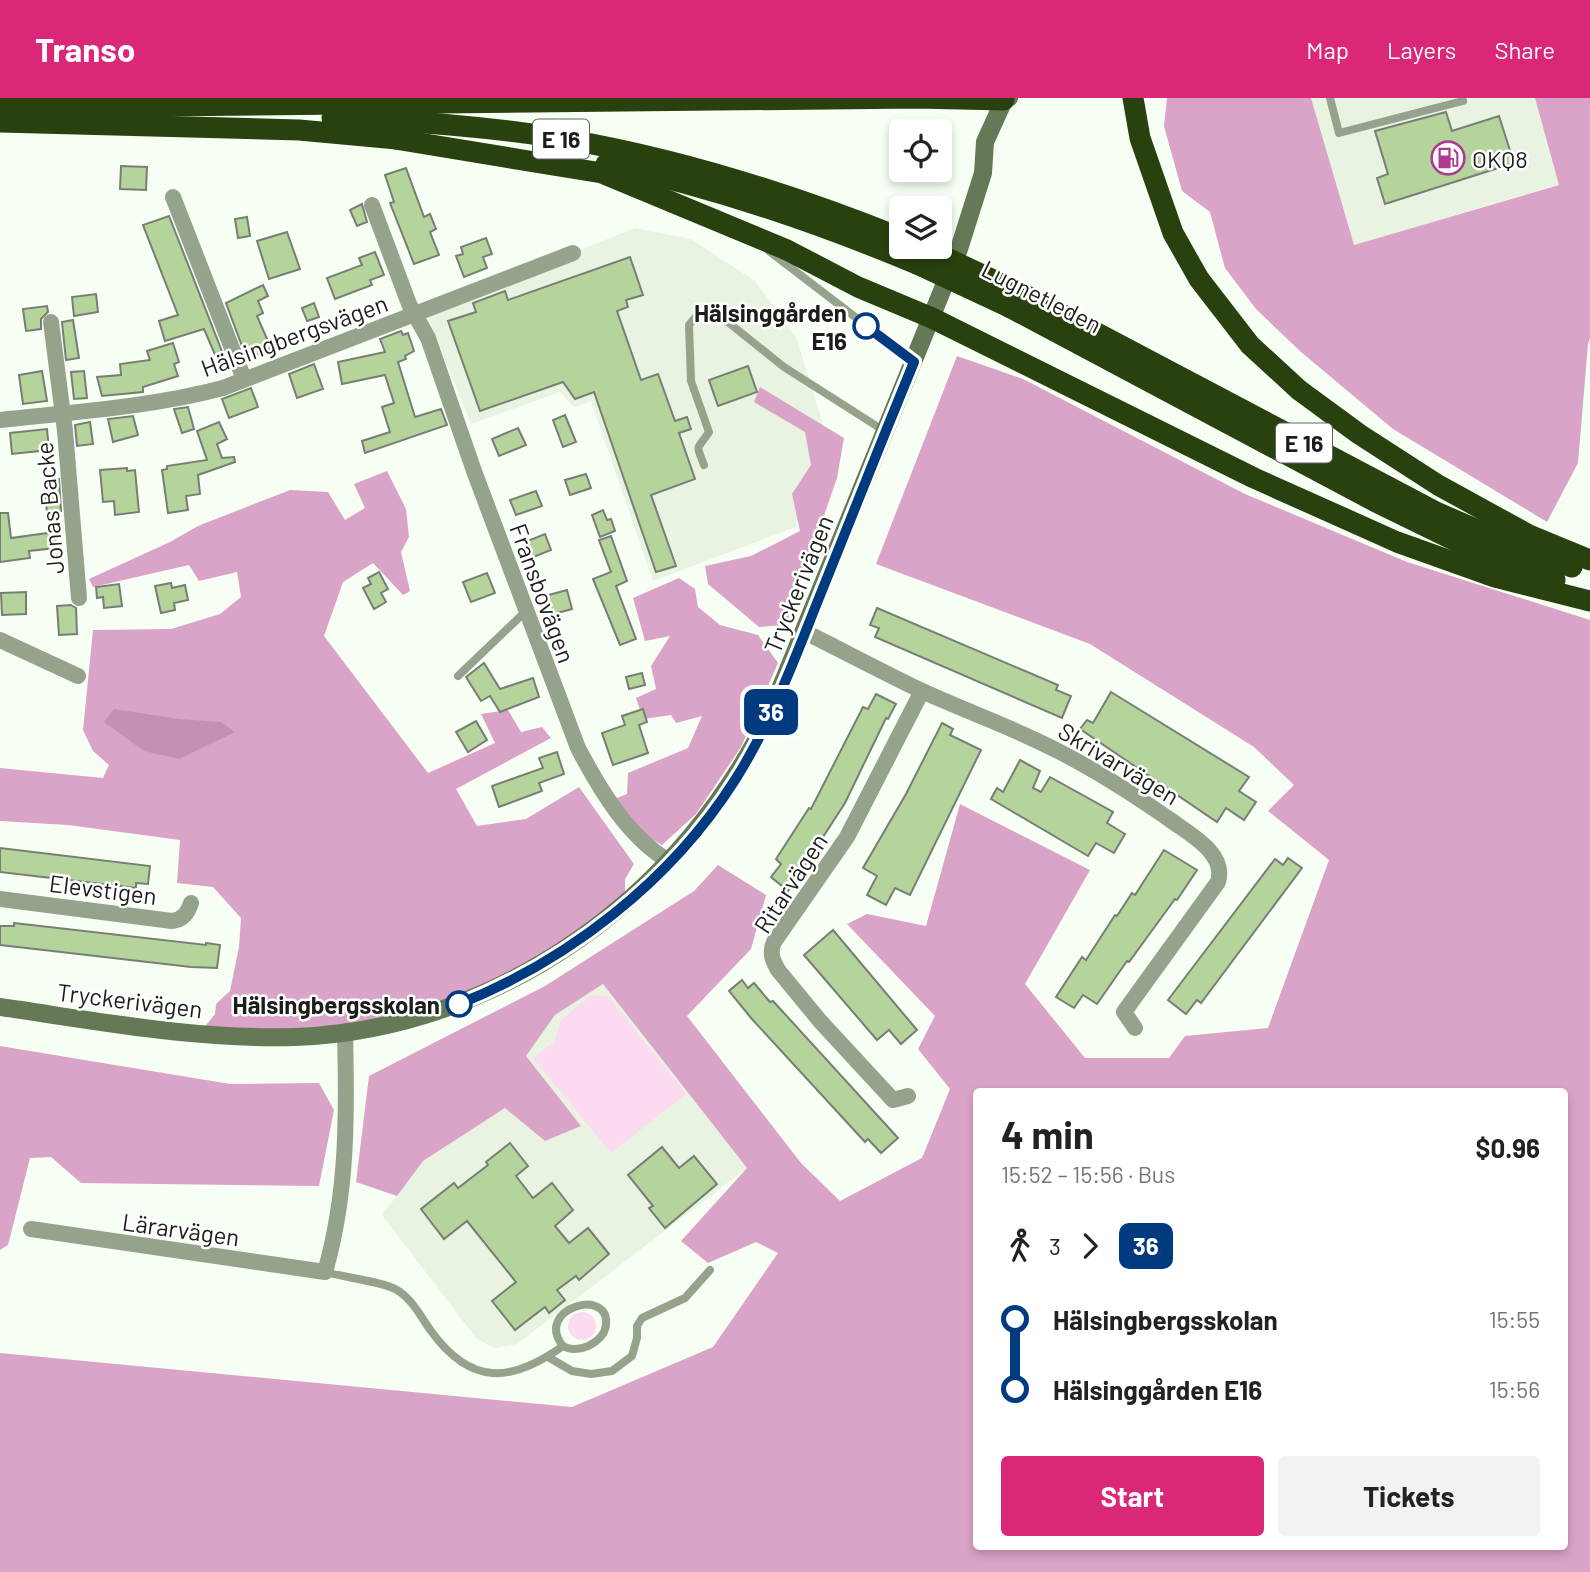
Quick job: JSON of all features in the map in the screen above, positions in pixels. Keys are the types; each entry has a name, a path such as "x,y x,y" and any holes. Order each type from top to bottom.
{"highway":[{"name":"E 16","path":"1133,98 1140,138 1173,233 1199,279 1250,345 1299,390 1359,434 1438,485 1529,535 1590,560"},
{"name":"E 16","path":"65,107 1006,99"},
{"name":"E 16","path":"0,105 360,119 465,127 569,140 706,170 804,201 889,233"},
{"name":"E 16","path":"0,122 273,129 395,139 602,173 788,250 858,286 932,318 1254,478 1397,542 1495,577 1590,601"},
{"name":"Lugnetleden","path":"395,139 513,149 649,173 889,244"},
{"name":"Lugnetleden","path":"934,259 1438,513 1527,551 1590,574"},
{"name":"Lugnetleden","path":"1017,301 1432,530 1489,555 1590,593"}],"street":[{"name":"Tryckerivägen","path":"0,1007 238,1037 296,1037 393,1023 482,995 523,974 603,922 670,862 703,825 734,781 763,730 932,318 971,216 983,173 985,142 1006,99"},
{"path":"173,197 244,379"},
{"name":"Hälsingbergsvägen","path":"372,205 409,304 416,315"},
{"name":"Hälsingbergsvägen","path":"0,420 210,391 416,315 573,253"},
{"name":"Fransbovägen","path":"416,315 428,338 578,748 613,807 648,845 670,862"},
{"path":"51,322 62,413"},
{"name":"Jonas Backe","path":"62,413 79,598"},
{"name":"Skrivarvägen","path":"805,632 922,691 1083,763 1146,802 1196,838 1218,863 1220,874 1216,887 1124,1012 1135,1028"},
{"path":"0,640 78,676"},
{"name":"Ritarvägen","path":"908,1096 893,1100 820,1021 778,970 771,949 848,837 922,691"},
{"name":"Elevstigen","path":"0,899 172,921 179,920 189,911 191,903"},
{"path":"325,1272 334,1238 347,1143 345,1031"},
{"name":"Lärarvägen","path":"31,1229 325,1272"}],"lane":[{"path":"1330,98 1339,133 1463,101 1462,98"},
{"path":"744,231 914,362"},
{"path":"704,466 697,449 709,432 691,381 690,362 689,325 698,314 719,315 784,368 886,432"},
{"path":"458,676 526,611"},
{"path":"548,1357 572,1371 591,1374 612,1370 632,1356 637,1326 642,1318 685,1298 710,1270"},
{"name":"Lärarvägen","path":"325,1272 390,1285 400,1291 433,1335 456,1359 473,1369 510,1374 548,1357 563,1346"},
{"name":"Lärarvägen","path":"586,1303 600,1310 606,1327 600,1336 585,1348 576,1350 563,1346 556,1332 556,1325 561,1317 576,1305 586,1303"}],"shaded area":[{"path":"1167,98 1311,98 1354,245 1559,185 1535,98 1590,98 1590,338 1578,463 1547,522 1393,429 1301,352 1256,309 1225,268 1210,212 1182,191 1164,126"},
{"path":"1311,98 1535,98 1560,184 1354,245"},
{"path":"635,228 691,239 755,281 796,337 825,431 796,527 653,581 591,401 574,407 560,392 471,424 426,312"},
{"path":"957,356 1023,379 1245,494 1407,562 1590,620 1590,1572 0,1572 0,1353 572,1407 713,1347 778,1253 756,1242 708,1263 681,1241 747,1168 603,984 555,1015 526,1056 581,1126 545,1141 505,1108 423,1161 397,1196 356,1182 369,1076 545,986 694,891 718,865 766,895 751,949 687,1016 801,1163 840,1201 922,1158 950,1089 918,1049 935,1016 847,924 867,914 926,926 960,804 1090,870 1025,984 1085,1058 1169,1058 1185,1036 1268,1028 1329,860 1268,811 1294,785 1254,747 1090,644 876,564"},
{"path":"760,387 844,438 837,478 786,625 759,627 708,584 705,566 751,556 800,531 792,494 811,465 805,432 754,402"},
{"path":"387,471 406,509 409,537 401,552 410,591 403,595 373,563 343,582 324,636 428,773 495,743 481,714 508,710 521,732 542,727 551,738 456,789 477,826 526,819 579,787 634,864 625,879 625,891 592,927 530,963 462,996 351,1025 297,1030 203,1029 215,1014 216,1004 230,991 239,947 241,918 213,887 177,883 180,840 68,825 0,821 0,768 103,778 109,765 93,751 83,730 93,630 171,629 220,614 241,597 237,572 199,581 189,565 93,587 89,579 170,542 198,526 290,490 328,492 345,520 365,508 354,484"},
{"path":"679,578 695,589 698,607 720,625 758,635 778,663 741,747 696,814 662,845 641,833 612,800 627,794 628,773 688,748 702,716 676,723 671,715 643,719 636,698 656,689 651,666 670,636 645,641 633,598"},
{"path":"114,709 178,719 221,722 235,732 179,759 144,751 104,722"},
{"path":"603,984 747,1168 517,1344 494,1348 476,1338 382,1215 423,1161 545,1082 526,1056 555,1015"},
{"path":"591,995 608,996 686,1094 611,1153 533,1058 555,1041 560,1021"},
{"path":"0,1046 230,1084 319,1083 334,1110 319,1186 81,1183 51,1157 30,1158 8,1245 0,1250"},
{"path":"582,1312 592,1316 596,1326 592,1336 582,1340 572,1336 568,1326 572,1316"}],"building":[{"name":"OKQ8","path":"1446,112 1452,131 1499,116 1514,163 1385,204 1377,178 1388,174 1375,131"},
{"path":"121,166 147,167 146,190 120,189"},
{"path":"406,168 424,217 430,214 436,229 430,232 439,255 414,264 390,203 394,202 385,175"},
{"path":"362,204 367,222 357,226 350,210"},
{"path":"169,216 223,354 216,357 204,329 165,341 159,321 178,315 143,225"},
{"path":"247,217 250,236 238,238 235,219"},
{"path":"287,232 300,269 269,279 257,241"},
{"path":"486,238 492,254 483,257 487,268 464,277 456,256 463,254 461,247"},
{"path":"375,252 384,275 370,280 372,285 335,299 327,278 362,265 359,258"},
{"path":"630,257 643,295 626,300 628,307 617,311 641,380 658,374 675,421 687,417 691,429 679,433 695,479 651,495 676,566 656,572 594,392 575,399 563,382 480,411 448,321 476,312 473,303 505,291 508,300"},
{"path":"263,285 268,296 258,301 263,313 257,316 271,348 251,357 245,345 242,346 226,303"},
{"path":"96,294 98,312 74,316 72,297"},
{"path":"314,303 319,317 307,321 302,308"},
{"path":"47,306 48,312 41,319 41,329 26,331 23,309"},
{"path":"73,320 79,358 66,360 62,322"},
{"path":"401,331 403,335 408,333 414,351 398,362 415,417 441,409 447,425 365,453 362,441 390,432 382,407 394,403 385,375 342,384 338,362 385,352 380,339"},
{"path":"173,343 179,362 174,364 178,376 143,387 143,392 102,396 97,377 121,375 120,364 150,360 147,351"},
{"path":"314,364 323,389 297,398 289,374"},
{"path":"748,366 757,392 718,406 709,380"},
{"path":"42,371 47,401 23,404 19,375"},
{"path":"84,371 87,398 74,399 71,372"},
{"path":"251,388 258,407 229,418 222,399"},
{"path":"188,407 194,429 182,433 174,409"},
{"path":"565,415 576,442 563,447 553,420"},
{"path":"133,416 138,435 113,442 108,419"},
{"path":"90,422 93,444 77,446 75,425"},
{"path":"219,422 227,439 217,444 222,458 234,457 235,462 198,475 200,494 186,496 188,510 168,513 162,470 167,469 167,466 207,460 197,431"},
{"path":"518,428 526,445 499,456 492,439"},
{"path":"47,429 49,450 12,454 10,433"},
{"path":"127,468 127,471 135,470 139,512 115,515 114,501 103,502 100,470"},
{"path":"586,474 591,488 570,495 565,480"},
{"path":"59,479 61,511 47,512 44,481"},
{"path":"536,491 542,506 516,515 510,500"},
{"path":"603,510 607,520 611,519 615,531 600,537 592,515"},
{"path":"0,513 8,513 11,538 55,532 56,548 29,551 30,558 0,562"},
{"path":"545,534 551,550 531,558 525,542"},
{"path":"611,536 627,581 616,586 636,639 620,645 593,579 611,572 599,540"},
{"path":"379,572 388,589 381,593 386,602 374,609 363,588 371,584 368,578"},
{"path":"487,573 495,593 471,602 463,582"},
{"path":"171,583 172,588 185,585 188,600 174,603 175,610 161,613 155,586"},
{"path":"119,584 122,606 104,608 103,597 97,598 96,587"},
{"path":"567,590 572,609 550,615 545,596"},
{"path":"26,592 26,614 2,615 1,593"},
{"path":"71,605 76,608 77,634 59,635 57,606"},
{"path":"877,608 1058,685 1056,690 1071,696 1062,718 875,637 879,628 870,625"},
{"path":"484,663 500,689 533,678 539,697 500,712 490,696 481,701 466,677"},
{"path":"642,673 645,685 629,689 626,677"},
{"path":"1111,692 1249,777 1239,791 1256,802 1244,820 1226,808 1217,822 1080,729 1087,720 1093,723"},
{"path":"876,694 896,704 888,719 886,718 845,803 788,891 771,877 781,864 776,859 809,808 811,809 863,707 868,709"},
{"path":"643,709 647,722 639,725 648,753 613,765 602,733 625,725 622,716"},
{"path":"476,721 487,740 468,752 456,732"},
{"path":"942,723 953,729 950,735 981,750 910,895 895,888 886,905 867,895 877,876 863,868 906,794"},
{"path":"557,752 564,774 539,783 542,791 499,807 492,786 543,768 539,758"},
{"path":"1020,760 1040,771 1033,788 1041,792 1050,777 1113,812 1107,823 1125,834 1114,853 1096,843 1088,856 991,799 997,788 1003,792"},
{"path":"0,848 150,866 148,884 136,883 136,888 0,872"},
{"path":"1164,850 1197,870 1177,900 1175,899 1129,962 1127,961 1097,1004 1083,995 1074,1008 1056,997 1082,957 1086,960 1115,915 1117,916 1132,893 1135,895"},
{"path":"1288,858 1302,868 1201,1003 1197,1000 1186,1014 1168,1000 1275,859 1283,865"},
{"path":"14,923 220,945 217,968 0,945 0,926 14,926"},
{"path":"833,930 917,1030 901,1044 889,1030 877,1040 804,955"},
{"path":"742,980 748,988 754,983 770,1002 773,1001 898,1138 881,1153 868,1139 865,1142 729,991"},
{"path":"510,1143 528,1166 516,1176 533,1198 552,1183 573,1210 555,1226 569,1243 588,1228 609,1254 579,1280 576,1276 557,1290 565,1300 549,1313 545,1307 515,1330 492,1301 516,1282 467,1221 444,1239 421,1209 454,1183 458,1188 488,1165 486,1162"},
{"path":"662,1147 679,1168 694,1156 717,1184 665,1228 649,1208 653,1206 628,1175"}],"bus line":[{"name":"36","path":"459,1004 523,974 603,922 670,862 703,825 734,781 772,709 914,362 866,326"}],"place":[{"name":"OKQ8","path":"1448,158"},
{"name":"Hälsinggården E16","path":"866,326"},
{"name":"Hälsingbergsskolan","path":"459,1004"}]}
